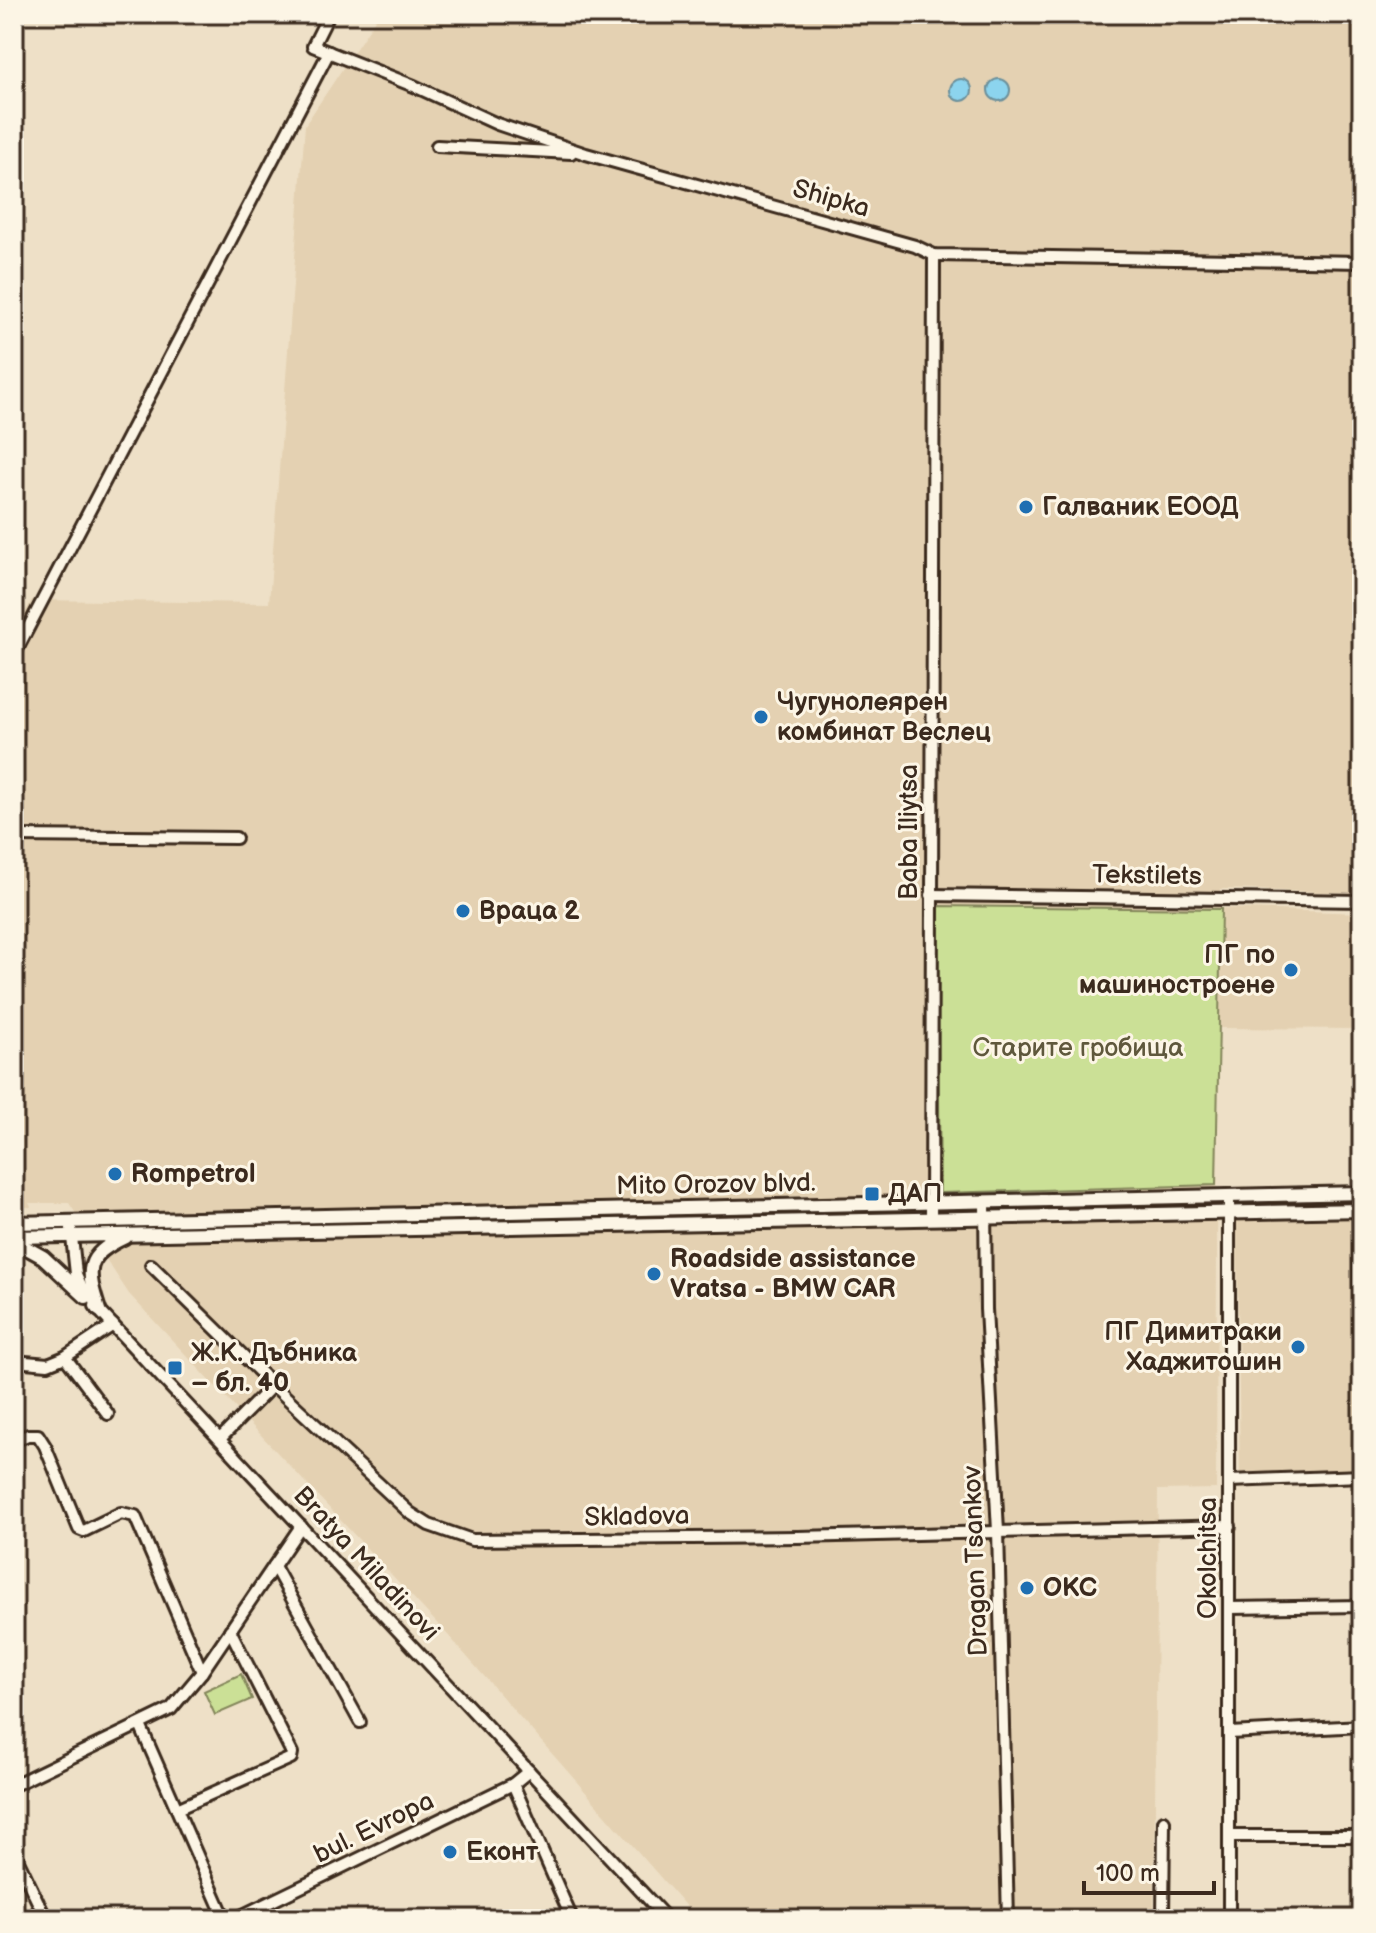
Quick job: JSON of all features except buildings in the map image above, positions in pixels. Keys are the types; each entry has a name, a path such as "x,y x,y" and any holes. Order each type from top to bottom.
{"main road":[{"name":"Mito Orozov blvd.","path":"14,1223 1362,1193"},
{"name":"Mito Orozov blvd.","path":"14,1239 71,1235 1360,1210"},
{"path":"99,1310 91,1283 91,1264 100,1250 130,1234"},
{"path":"14,1239 35,1251 86,1297"}],"street":[{"name":"Shipka","path":"329,14 313,46 414,86 497,124 586,154 915,246 934,255 1362,262"},
{"path":"14,655 329,52"},
{"path":"437,146 586,154"},
{"name":"Baba Iliytsa","path":"931,1218 934,255"},
{"path":"14,836 236,838"},
{"name":"Tekstilets","path":"931,895 1362,901"},
{"name":"Okolchitsa","path":"1229,1196 1229,1919"},
{"name":"Dragan Tsankov","path":"985,1202 986,1309 998,1531 1008,1919"},
{"path":"1360,1210 1362,1373"},
{"name":"Bratya Miladinovi","path":"71,1221 76,1274 86,1297 667,1919"},
{"name":"Skladova","path":"151,1265 410,1513 429,1525 472,1540 773,1537 1230,1526"},
{"path":"14,1361 48,1364 65,1357 113,1325"},
{"path":"65,1357 108,1414"},
{"path":"220,1439 273,1385"},
{"path":"14,1441 28,1435 38,1435 79,1529 84,1531 121,1513 135,1516 202,1672"},
{"path":"1229,1481 1362,1476"},
{"path":"14,1785 171,1709 202,1672 301,1526"},
{"path":"274,1566 360,1722"},
{"path":"1230,1608 1362,1606"},
{"path":"177,1809 291,1758 292,1753 230,1630"},
{"path":"140,1725 225,1919"},
{"path":"1230,1733 1362,1726"},
{"name":"bul. Evropa","path":"235,1919 513,1784 529,1771"},
{"path":"513,1784 572,1919"},
{"path":"1163,1919 1164,1821"},
{"path":"1229,1836 1362,1836"},
{"path":"14,1852 46,1919"}],"shaded area":[{"path":"379,14 1362,14 1362,893 1221,889 1220,908 1362,913 1362,1029 1218,1028 1216,1489 1158,1490 1154,1919 697,1919 448,1635 129,1294 69,1203 29,1203 31,1207 14,1208 14,635 32,600 269,603 305,125"},
{"name":"ПГ Димитраки Хаджитошин","path":"1355,1214 1359,1477 1240,1480 1237,1216"}],"green space":[{"name":"Старите гробища","path":"937,906 1221,909 1216,1185 940,1193"},
{"path":"241,1674 252,1699 215,1715 204,1691"}],"water":[{"path":"957,79 965,79 972,90 965,101 957,101 950,94 950,86"},
{"path":"999,79 1007,82 1010,90 1007,98 999,101 991,98 988,90 991,82"}],"place":[{"name":"Галваник ЕООД","path":"1026,507"},
{"name":"Чугунолеярен комбинат Веслец","path":"761,717"},
{"name":"Враца 2","path":"463,911"},
{"name":"ПГ по машиностроене","path":"1291,970"},
{"name":"Rompetrol","path":"115,1174"},
{"name":"ДАП","path":"872,1194"},
{"name":"Roadside assistance Vratsa - BMW CAR","path":"654,1274"},
{"name":"ПГ Димитраки Хаджитошин","path":"1298,1347"},
{"name":"Ж.К. Дъбника – бл. 40","path":"175,1368"},
{"name":"OKC","path":"1027,1588"},
{"name":"Еконт","path":"450,1852"}]}
